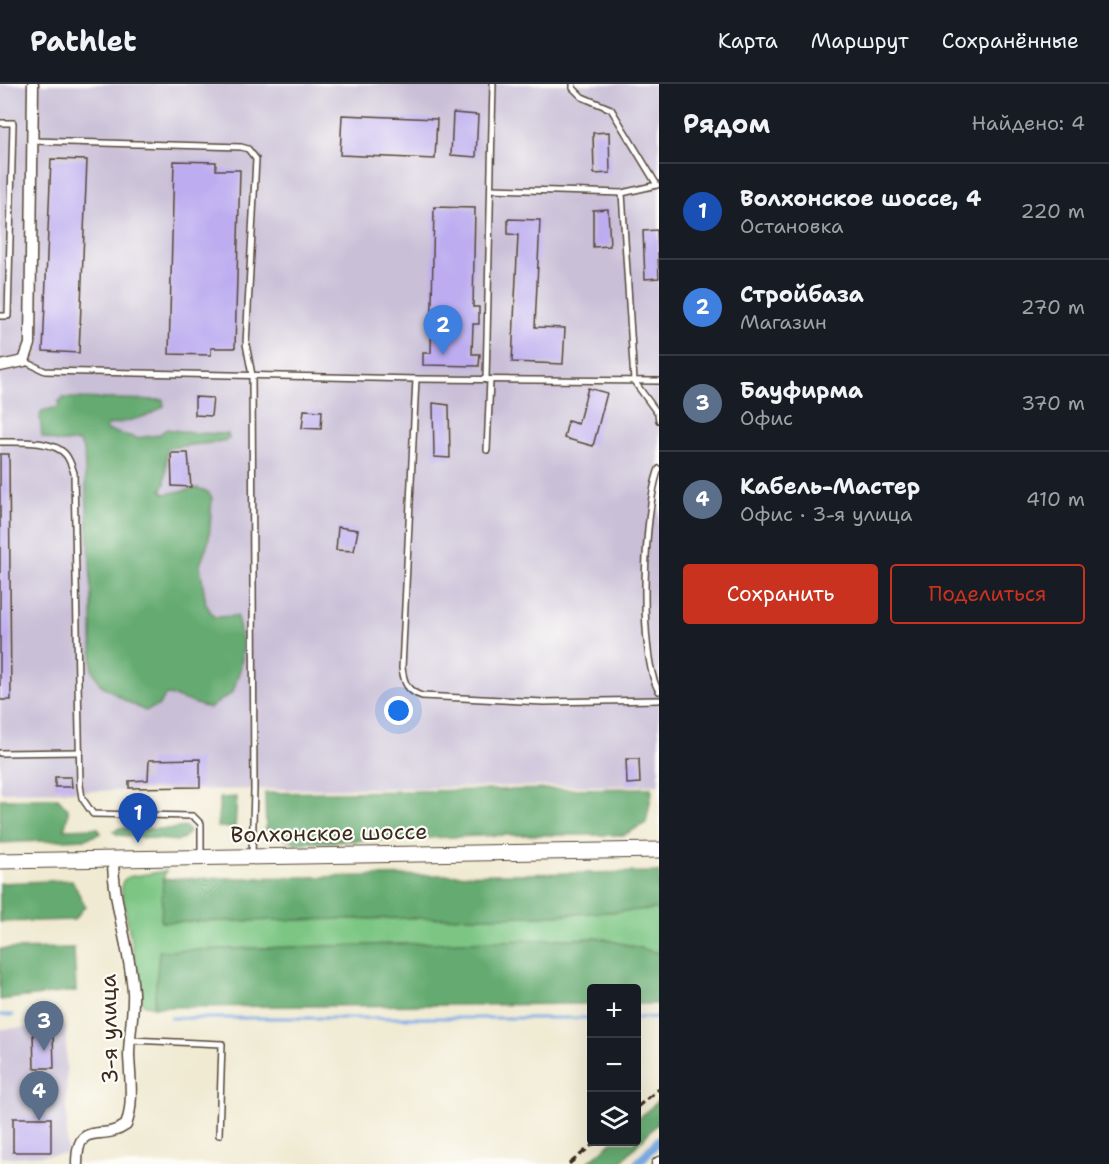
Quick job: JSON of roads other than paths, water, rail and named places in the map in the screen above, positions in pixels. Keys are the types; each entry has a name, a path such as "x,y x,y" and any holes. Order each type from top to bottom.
{"main road":[{"name":"Волхонское шоссе","path":"0,861 659,850"}],"street":[{"path":"0,366 24,361 30,344 33,84"},
{"name":"3-я улица","path":"77,1164 77,1148 82,1138 93,1133 118,1130 126,1125 130,1105 129,1040 133,991 113,879 113,859"}],"lane":[{"path":"487,450 494,84"},
{"path":"491,189 622,193 658,187 612,109 582,97 573,88 573,84"},
{"path":"0,123 13,123 8,316 0,316"},
{"path":"33,141 241,147 248,149 256,159 246,344 252,375 254,790 252,857"},
{"path":"622,193 634,381 658,414 659,420"},
{"path":"24,361 45,371 416,379 659,381"},
{"path":"416,379 402,668 403,680 408,689 422,696 544,702 659,700"},
{"path":"0,442 25,442 56,447 65,453 74,473 82,798 93,814 193,816 201,824 201,858"},
{"path":"659,469 650,506 644,620 650,660 659,691"},
{"path":"0,753 80,752"},
{"path":"129,1040 222,1044 219,1135"}],"waterway":[{"path":"0,1015 13,1015"},
{"path":"641,1018 659,1017"},
{"path":"171,1018 587,1018"},
{"path":"637,1164 659,1140"}],"railway":[{"path":"641,1104 659,1089"},
{"path":"569,1164 591,1146"}],"place":[{"name":"Стройбаза","path":"443,355"},
{"name":"Волхонское шоссе, 4","path":"138,843"},
{"name":"Бауфирма","path":"44,1051"},
{"name":"Кабель-Мастер","path":"39,1121"}]}
